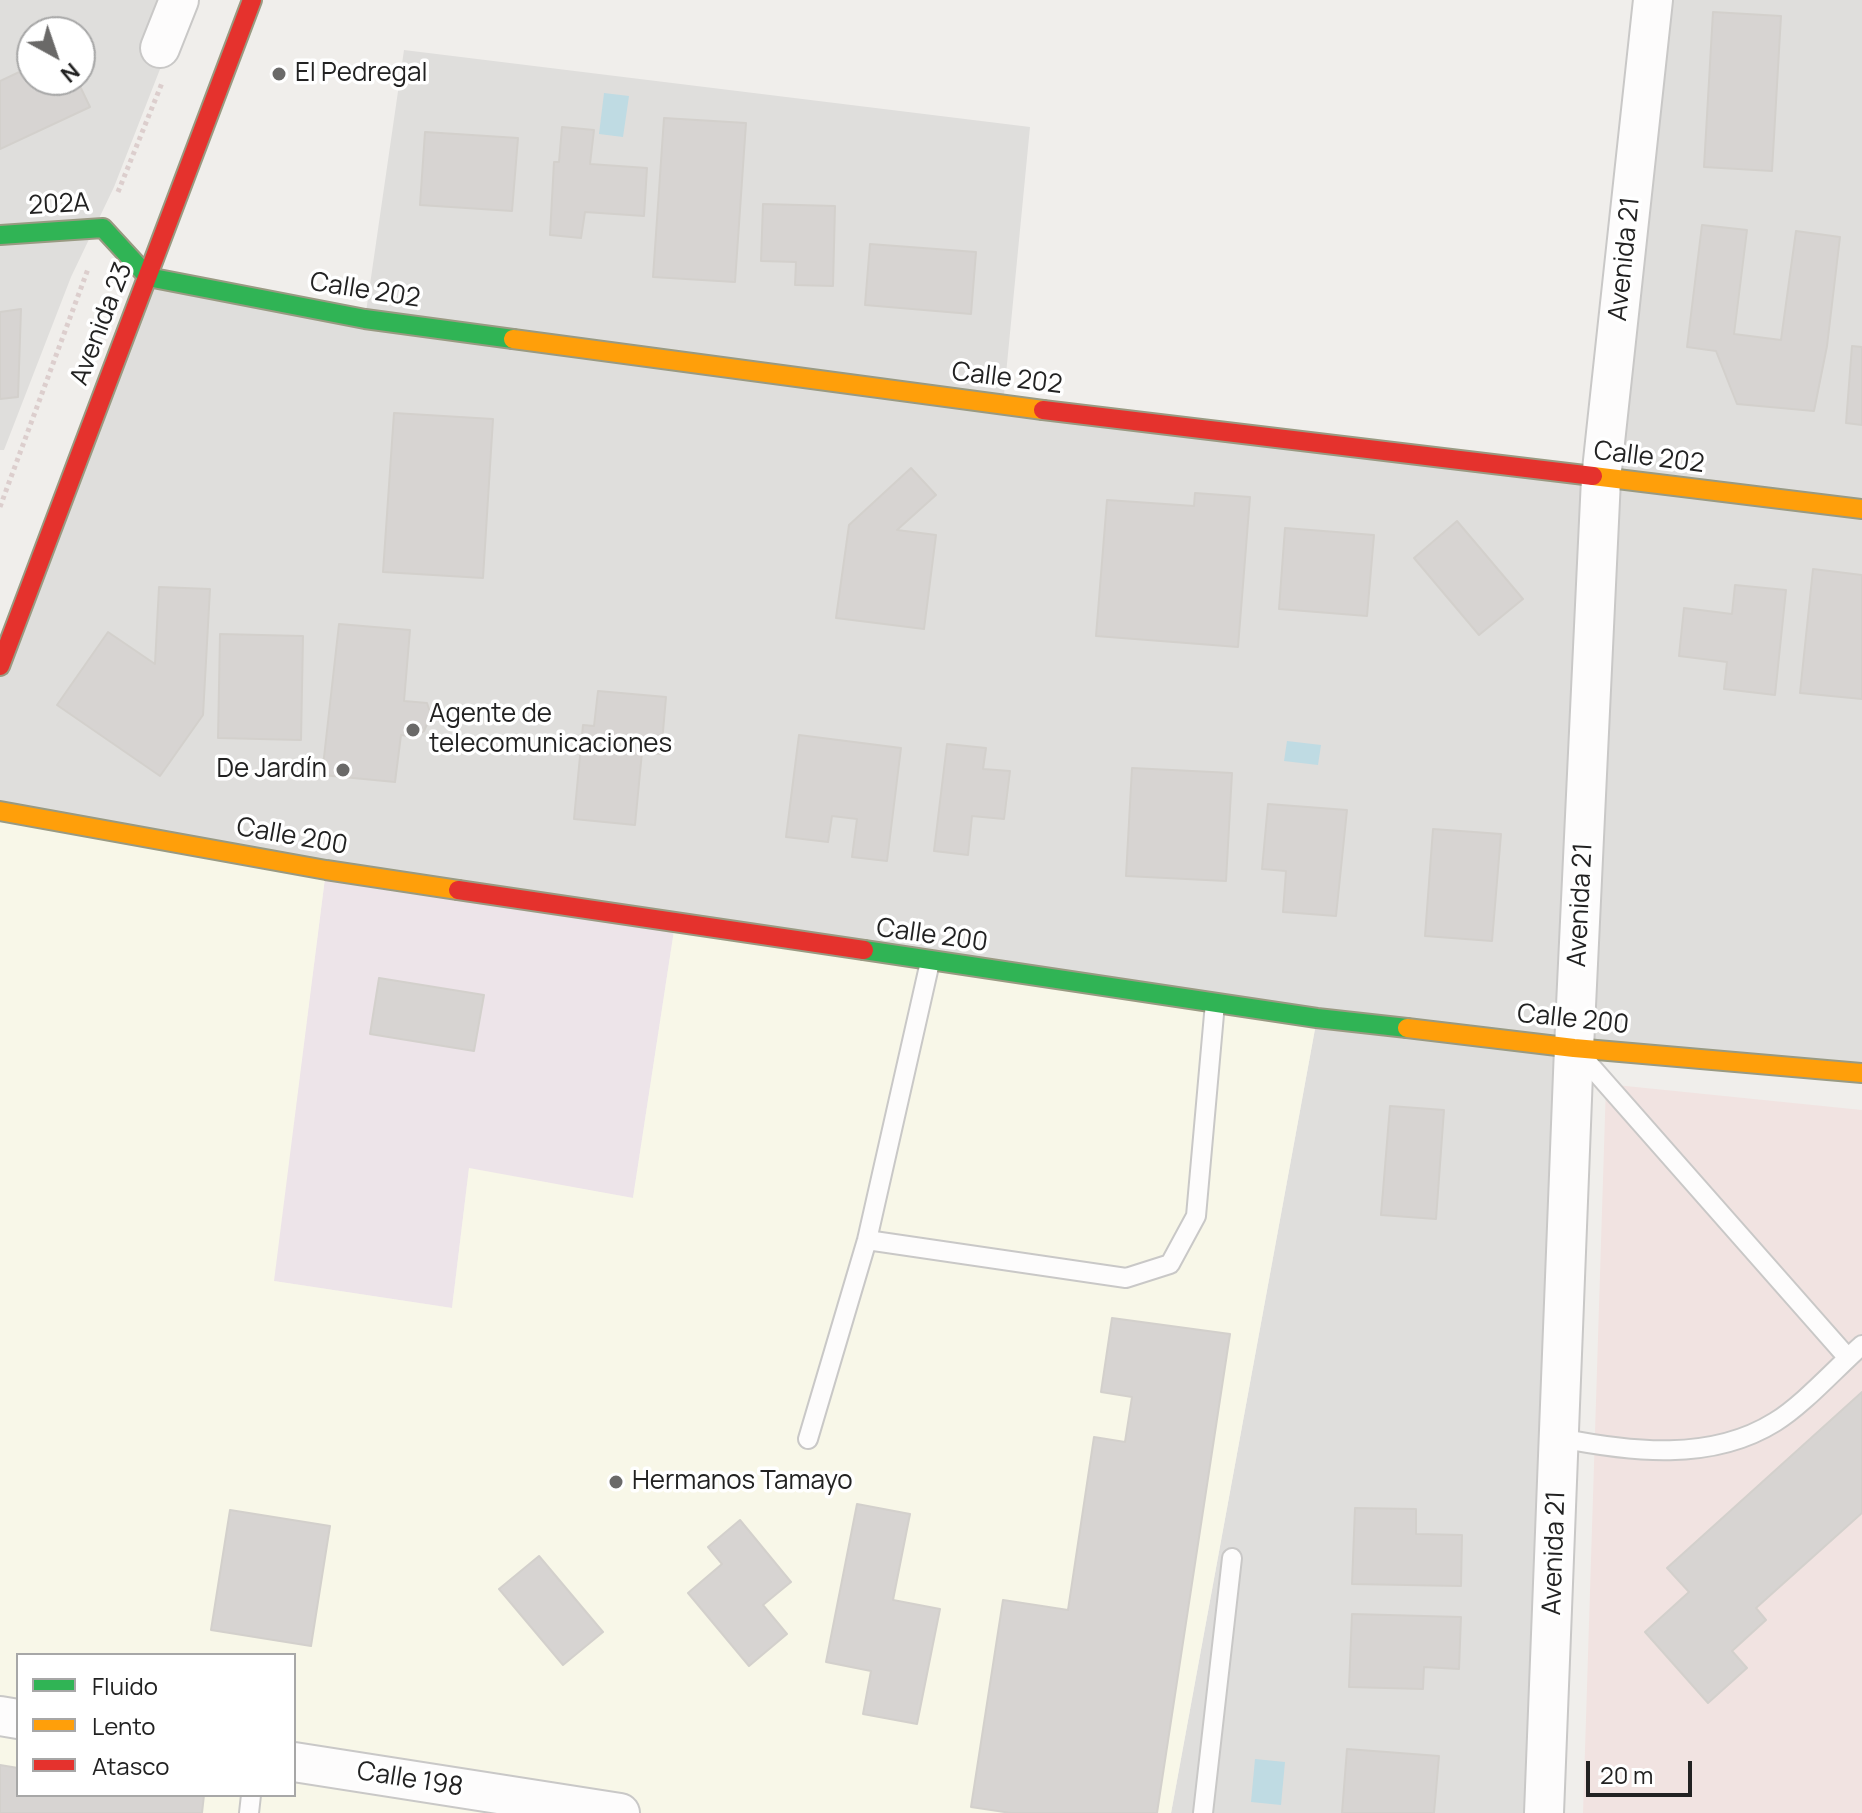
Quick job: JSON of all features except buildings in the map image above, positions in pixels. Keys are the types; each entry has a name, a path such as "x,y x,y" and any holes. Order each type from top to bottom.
{"street":[{"path":"160,48 179,0"},
{"name":"Avenida 23","path":"0,666 252,0"},
{"name":"Avenida 21","path":"1544,1813 1574,1048 1601,479 1653,0"},
{"name":"202A","path":"0,235 103,228 148,277"},
{"name":"Calle 202","path":"148,277 365,319 987,403 1862,509"},
{"name":"Calle 200","path":"0,811 326,870 1215,1003 1574,1048 1862,1073"},
{"name":"Calle 198","path":"296,1762 620,1813"}],"lane":[{"path":"808,1439 867,1240 930,962"},
{"path":"867,1240 1126,1278 1170,1264 1196,1216 1215,1003"},
{"path":"1560,1438 1648,1450 1710,1448 1746,1438 1777,1421 1855,1352 1574,1048"},
{"path":"1203,1813 1232,1558"}],"shaded area":[{"path":"0,0 187,0 114,187 71,277 4,450 0,450"},
{"path":"1653,0 1862,0 1862,1078 1575,1048 1544,1813 1171,1813 1317,1018 0,811 0,663 148,277 365,319 404,50 1030,127 1003,405 1601,479"},
{"name":"Hermanos Tamayo","path":"0,811 326,870 274,1281 452,1308 469,1168 633,1198 675,924 1317,1018 1171,1813 0,1813"},
{"path":"326,870 675,924 633,1198 469,1169 452,1308 273,1281"},
{"path":"1606,1084 1862,1110 1862,1813 1583,1813"}],"water":[{"path":"604,93 629,96 623,137 599,134"},
{"path":"1287,741 1321,745 1318,765 1284,761"},
{"path":"1255,1759 1285,1762 1281,1805 1251,1802"}],"traffic: fast":[{"path":"0,235 103,228 148,277 365,319 513,339"},
{"path":"864,950 1317,1018 1407,1028"}],"traffic: slow":[{"path":"513,339 1043,410"},
{"path":"1593,476 1862,509"},
{"path":"0,811 326,870 458,890"},
{"path":"1407,1028 1574,1048 1862,1073"}],"traffic: jam":[{"path":"0,666 252,0"},
{"path":"1043,410 1593,476"},
{"path":"458,890 864,950"}],"place":[{"name":"El Pedregal","path":"279,74"},
{"name":"Agente de telecomunicaciones","path":"413,730"},
{"name":"De Jardín","path":"343,770"},
{"name":"Hermanos Tamayo","path":"616,1482"}]}
